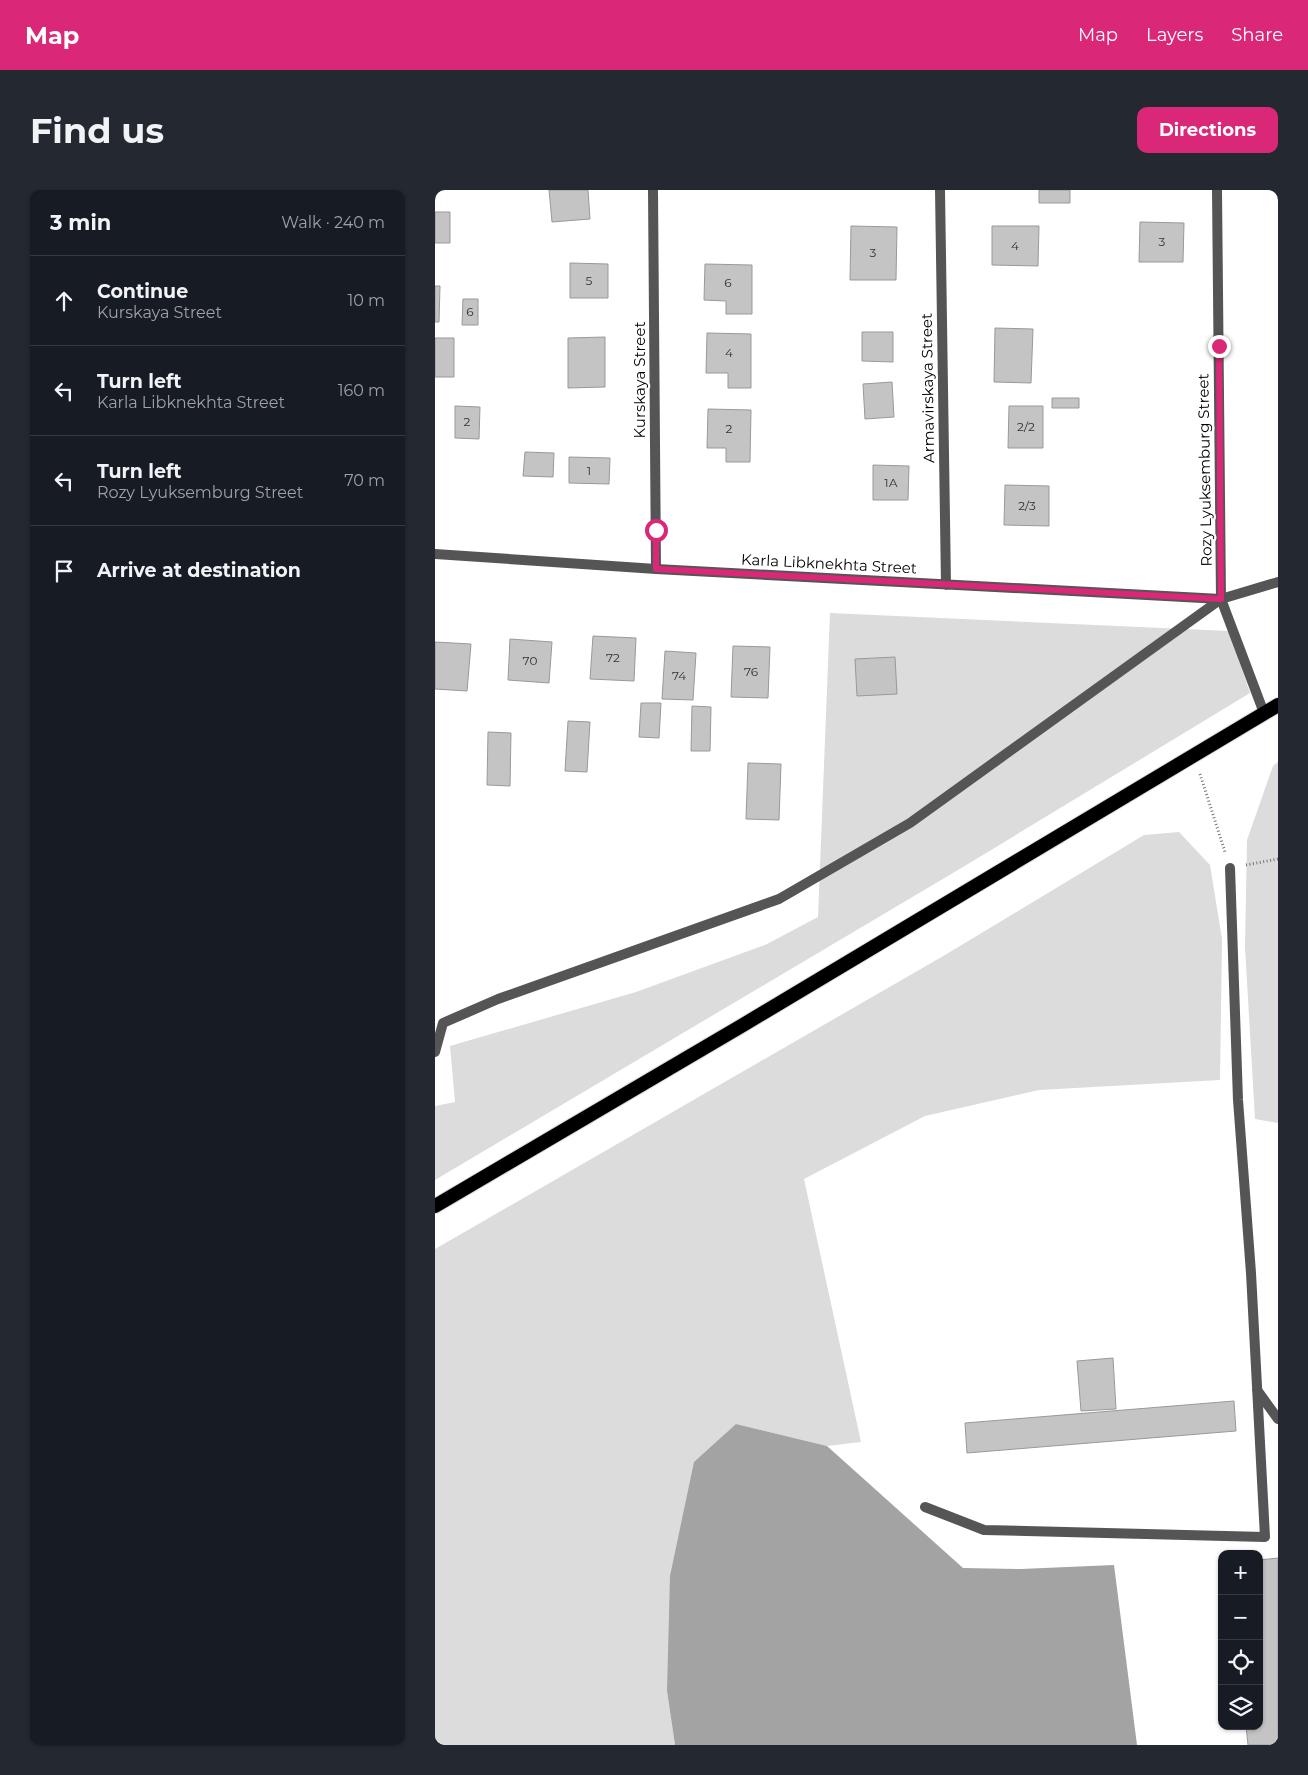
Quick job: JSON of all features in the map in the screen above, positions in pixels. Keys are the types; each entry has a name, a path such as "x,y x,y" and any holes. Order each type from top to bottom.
{"highway":[{"path":"435,1206 735,1030 1278,705"}],"street":[{"name":"Kurskaya Street","path":"653,190 656,569"},
{"name":"Armavirskaya Street","path":"940,190 945,585"},
{"name":"Rozy Lyuksemburg Street","path":"1217,190 1221,599 1264,712"},
{"name":"Karla Libknekhta Street","path":"435,554 656,569 1221,599"},
{"path":"435,1052 443,1023 498,999 779,899 909,823 1221,599 1278,582"},
{"path":"925,1507 984,1530 1265,1537 1251,1273 1238,1100 1230,868"},
{"path":"1256,1389 1278,1419"}],"path":[{"path":"1193,755 1230,868 1278,859"}],"shaded area":[{"path":"830,613 1229,631 1250,693 963,867 435,1180 435,1106 455,1102 450,1046 636,992 765,945 818,917"},
{"path":"1278,762 1278,1123 1255,1119 1245,947 1247,840 1273,766"},
{"path":"1179,832 1210,865 1222,939 1220,1080 1039,1090 925,1116 804,1179 861,1442 827,1446 736,1424 667,1691 675,1745 435,1745 435,1249 945,955 1144,835"},
{"path":"736,1424 827,1446 963,1568 1021,1569 1114,1565 1137,1745 675,1745 667,1691 670,1576 694,1462"}],"building":[{"path":"549,190 588,190 590,219 552,222"},
{"path":"1039,190 1070,190 1070,203 1039,203"},
{"path":"435,212 450,212 450,243 435,243"},
{"path":"1140,222 1184,223 1183,262 1139,262"},
{"path":"851,226 897,227 896,280 850,280"},
{"path":"992,226 1039,226 1038,266 992,265"},
{"path":"570,263 608,264 608,298 570,298"},
{"path":"705,264 752,265 752,314 726,314 726,301 704,300"},
{"path":"435,286 440,286 439,322 435,322"},
{"path":"463,299 478,299 478,325 462,325"},
{"path":"995,328 1033,329 1031,383 994,382"},
{"path":"862,332 893,332 893,362 862,361"},
{"path":"707,333 751,334 751,388 728,388 728,373 706,373"},
{"path":"605,337 605,387 568,388 568,338"},
{"path":"435,338 454,338 454,377 435,377"},
{"path":"892,382 894,417 865,419 863,384"},
{"path":"1052,398 1079,398 1079,408 1052,408"},
{"path":"455,406 480,407 479,439 455,438"},
{"path":"1009,406 1043,406 1043,448 1008,448"},
{"path":"708,409 751,410 750,462 726,462 726,448 707,448"},
{"path":"525,452 554,453 553,477 523,476"},
{"path":"569,457 610,458 609,484 569,483"},
{"path":"873,465 909,466 908,500 873,500"},
{"path":"1005,485 1049,486 1049,526 1004,525"},
{"path":"593,636 636,638 634,681 590,679"},
{"path":"510,639 552,642 549,683 508,680"},
{"path":"435,642 471,644 467,691 435,689"},
{"path":"733,646 770,647 768,698 731,697"},
{"path":"665,651 696,653 693,700 662,699"},
{"path":"895,657 897,694 857,696 855,659"},
{"path":"641,703 661,703 659,738 639,737"},
{"path":"692,706 711,707 710,751 691,751"},
{"path":"568,721 590,722 587,772 565,771"},
{"path":"488,732 511,733 510,786 487,785"},
{"path":"748,763 781,764 779,820 746,819"},
{"path":"1113,1358 1116,1409 1081,1411 1077,1361"},
{"path":"1234,1401 1236,1431 967,1453 965,1423"},
{"path":"1278,1558 1278,1745 1248,1745 1246,1730 1263,1730 1263,1560"}],"route":[{"path":"656,530 656,569 1221,599 1219,346"}]}
